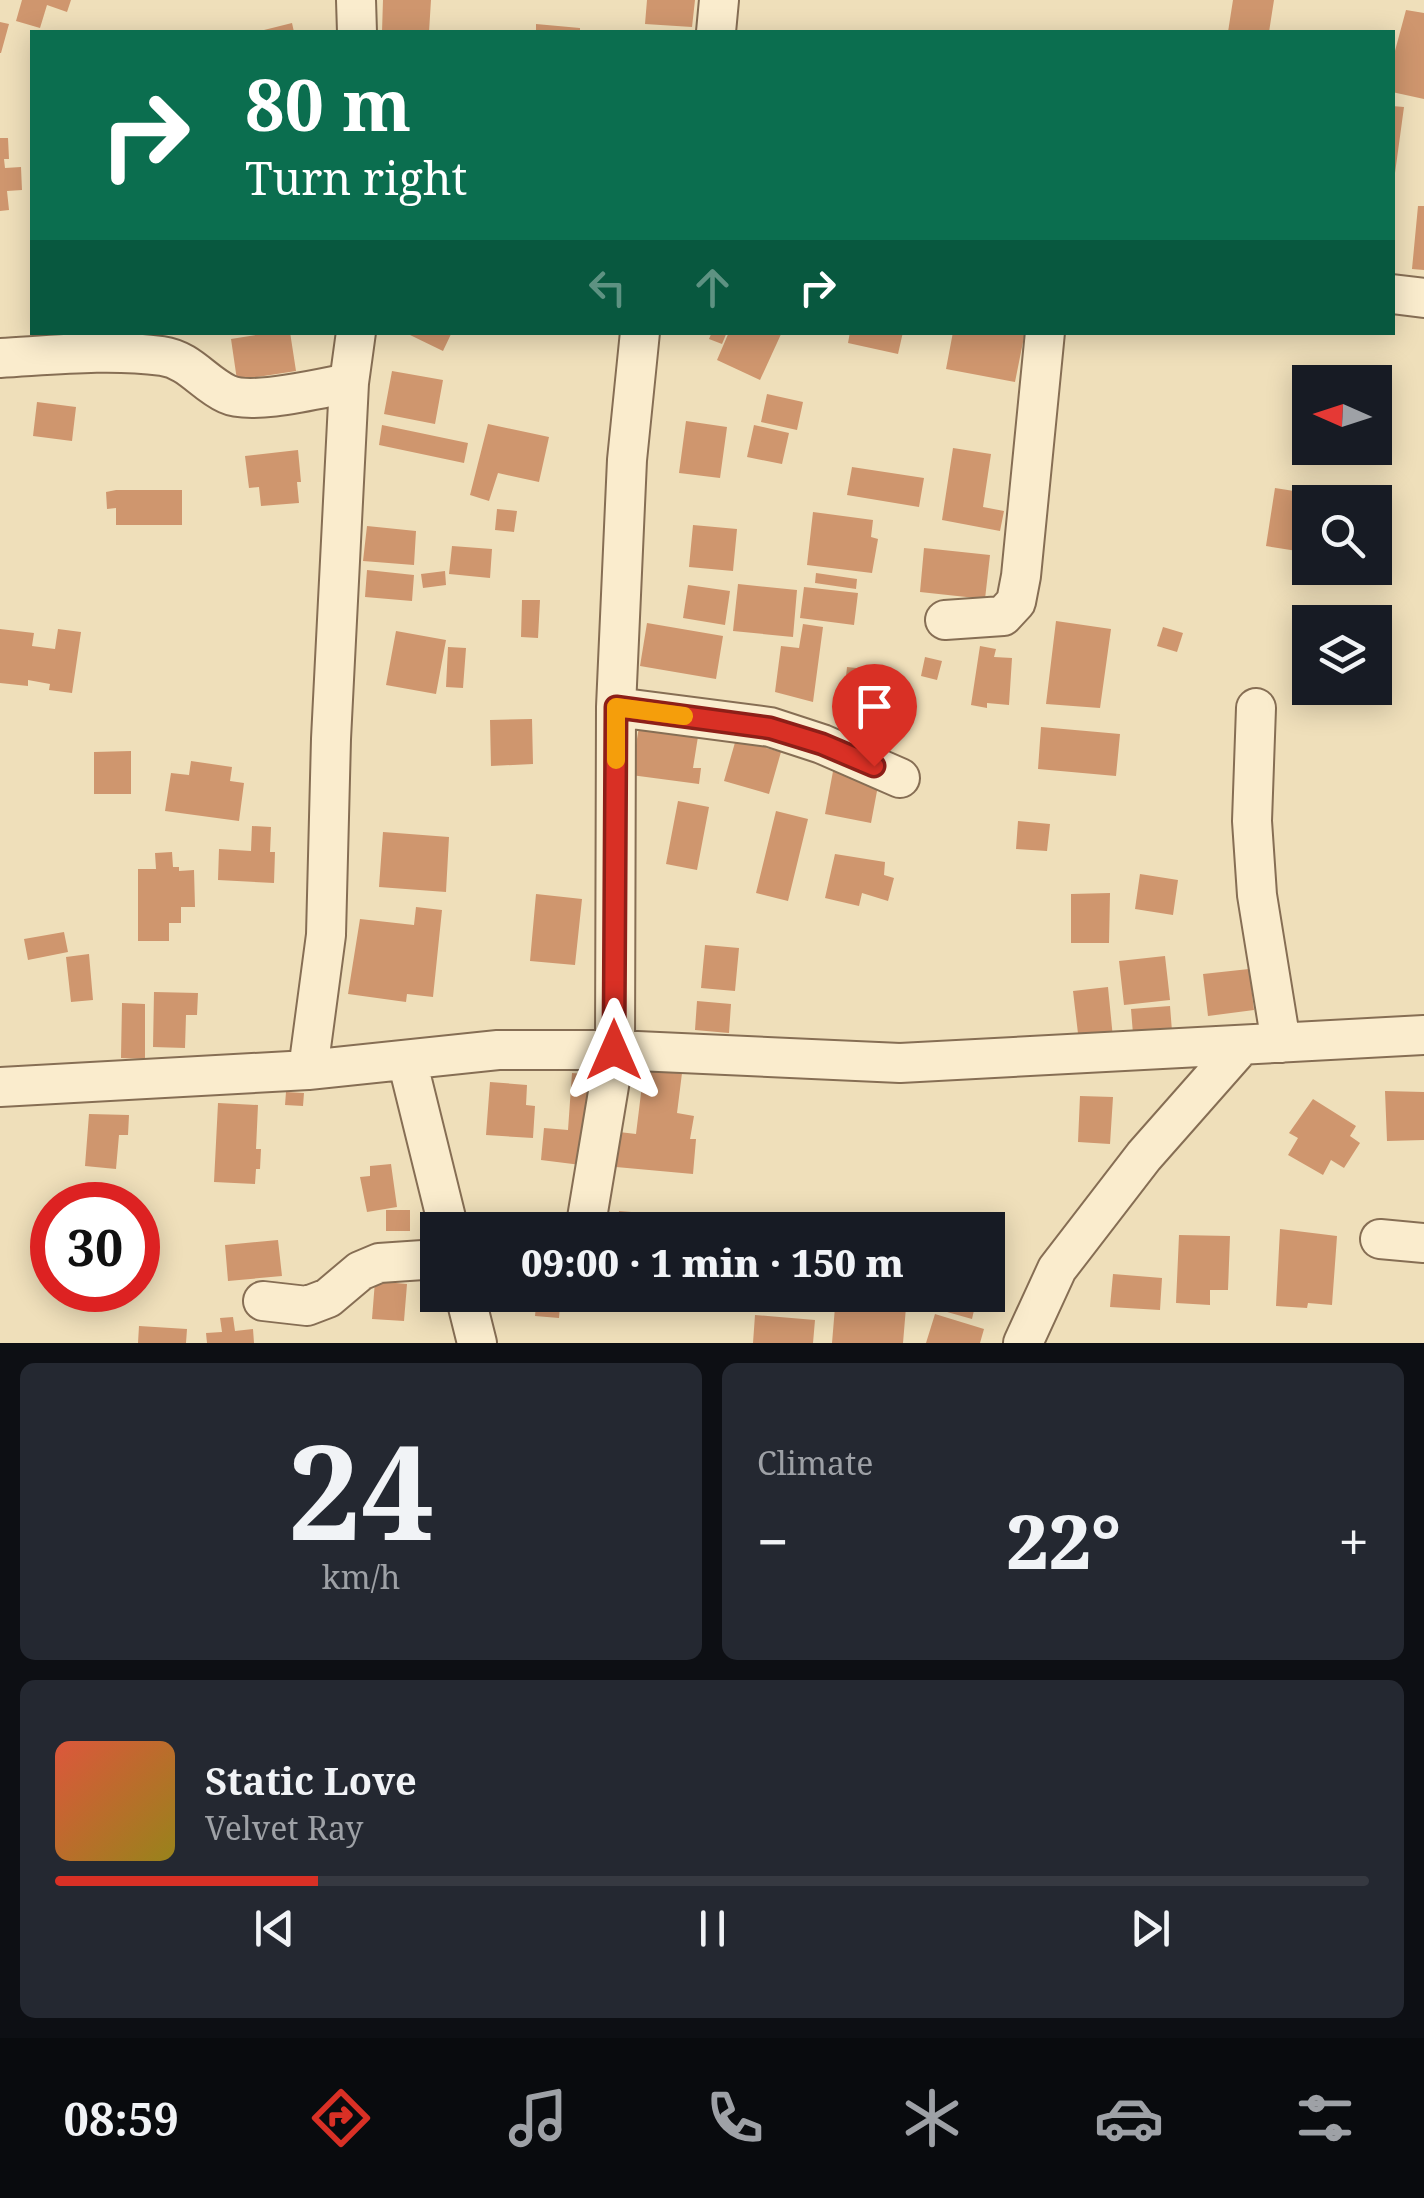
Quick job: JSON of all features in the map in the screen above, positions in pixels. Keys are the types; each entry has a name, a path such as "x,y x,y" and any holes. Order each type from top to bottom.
{"street":[{"path":"356,0 357,30"},
{"path":"716,30 719,0"},
{"path":"1395,294 1424,298"},
{"path":"308,1070 326,936 331,740 349,383 356,335"},
{"path":"588,1212 614,1050 616,707 627,460 640,335"},
{"path":"945,620 1003,616 1016,602 1022,576 1045,335"},
{"path":"0,358 108,353 165,356 188,364 207,383 232,397 261,397 349,383"},
{"path":"616,707 770,728 822,744 900,778"},
{"path":"1256,708 1252,821 1255,877 1281,1043"},
{"path":"0,1087 308,1070 498,1050 614,1050 900,1063 1424,1035"},
{"path":"1023,1343 1056,1269 1144,1156 1240,1046"},
{"path":"407,1060 445,1212"},
{"path":"1380,1239 1424,1243"},
{"path":"262,1302 307,1306 328,1298 360,1271 379,1264 420,1261"},
{"path":"470,1312 477,1343"}],"building":[{"path":"22,0 71,0 67,12 47,5 40,28 16,21"},
{"path":"383,0 431,0 429,30 382,30"},
{"path":"647,0 695,0 692,27 645,24"},
{"path":"1233,0 1274,0 1269,30 1228,30"},
{"path":"1406,10 1424,13 1424,99 1395,93 1395,51"},
{"path":"0,22 9,24 1,53 0,53"},
{"path":"292,23 294,30 264,30"},
{"path":"536,24 580,28 580,30 536,30"},
{"path":"1395,106 1404,107 1395,173"},
{"path":"0,138 8,138 9,159 4,159 5,168 21,167 22,190 7,191 9,210 0,211"},
{"path":"1418,206 1424,206 1424,270 1412,269"},
{"path":"290,335 296,371 237,380 231,339"},
{"path":"410,335 451,335 443,351"},
{"path":"711,335 726,335 722,344 709,339"},
{"path":"728,335 781,335 760,380 717,360"},
{"path":"849,335 902,335 898,354 848,343"},
{"path":"952,335 1024,335 1015,382 946,369"},
{"path":"392,371 443,380 435,424 384,414"},
{"path":"767,394 803,402 797,430 761,422"},
{"path":"37,402 76,407 72,441 33,436"},
{"path":"686,421 727,427 720,478 679,473"},
{"path":"488,424 549,437 539,482 498,473 489,501 470,495"},
{"path":"382,425 468,443 464,463 379,445"},
{"path":"754,425 789,433 782,464 747,457"},
{"path":"953,448 991,454 983,507 1004,511 1000,531 942,520"},
{"path":"298,450 299,503 261,506 259,487 249,488 245,456"},
{"path":"852,467 924,478 919,507 847,495"},
{"path":"1275,488 1292,491 1292,550 1266,546"},
{"path":"182,490 182,525 116,525 116,508 107,509 106,492"},
{"path":"497,509 517,511 514,532 495,530"},
{"path":"813,512 873,520 871,537 878,539 872,573 807,565"},
{"path":"693,525 737,529 733,571 689,567"},
{"path":"367,526 416,531 414,565 363,561"},
{"path":"452,546 492,549 490,578 449,574"},
{"path":"924,548 990,555 985,599 920,592"},
{"path":"367,570 414,575 412,601 365,597"},
{"path":"445,571 446,585 423,588 421,574"},
{"path":"816,573 857,579 856,589 815,583"},
{"path":"738,584 797,590 793,637 733,631"},
{"path":"688,585 730,591 725,625 683,618"},
{"path":"804,587 858,593 854,625 800,618"},
{"path":"522,600 540,600 538,638 521,637"},
{"path":"1056,621 1111,629 1100,708 1046,704"},
{"path":"647,623 723,636 716,679 640,666"},
{"path":"803,624 823,627 813,702 775,692 781,646 799,648"},
{"path":"1163,627 1183,633 1177,652 1157,646"},
{"path":"0,629 34,633 32,646 55,649 58,629 81,632 72,693 49,690 50,684 28,680 28,686 0,683"},
{"path":"396,631 446,640 436,694 386,685"},
{"path":"980,646 996,649 994,657 1012,658 1009,705 971,705"},
{"path":"448,647 466,648 463,688 446,687"},
{"path":"925,657 942,661 937,680 921,676"},
{"path":"847,667 885,671 880,718 842,714"},
{"path":"887,693 900,694 898,711 885,710"},
{"path":"641,715 700,724 693,768 701,768 699,784 631,775"},
{"path":"532,719 533,764 491,766 490,720"},
{"path":"1041,727 1120,734 1116,776 1038,769"},
{"path":"736,739 768,739 766,748 781,752 769,794 724,781"},
{"path":"131,751 131,794 94,794 94,752"},
{"path":"191,761 232,767 230,781 244,783 239,821 165,811 171,773 189,775"},
{"path":"834,766 880,775 871,823 825,814"},
{"path":"678,801 709,807 697,870 666,864"},
{"path":"776,811 808,819 788,901 756,893"},
{"path":"1018,821 1050,824 1047,851 1016,849"},
{"path":"252,826 271,827 274,883 218,880 219,849 251,851"},
{"path":"383,832 449,837 446,892 379,887"},
{"path":"172,852 173,867 179,867 179,871 194,870 195,907 181,907 181,923 169,923 169,941 138,941 138,869 156,869 155,853"},
{"path":"835,854 885,862 884,875 894,878 888,901 862,893 859,906 825,898"},
{"path":"1140,874 1178,880 1173,915 1135,909"},
{"path":"1110,893 1109,943 1071,943 1071,894"},
{"path":"536,894 582,899 575,965 530,961"},
{"path":"416,907 442,910 433,997 407,994 406,1002 348,994 360,919 414,925"},
{"path":"64,932 68,952 28,960 24,939"},
{"path":"705,945 739,948 735,991 701,988"},
{"path":"89,954 93,1000 71,1002 66,957"},
{"path":"1165,956 1170,1000 1124,1005 1119,961"},
{"path":"1249,969 1254,1010 1208,1016 1203,974"},
{"path":"1108,987 1113,1038 1079,1042 1073,991"},
{"path":"154,992 198,993 197,1015 186,1015 185,1048 153,1047"},
{"path":"697,1001 731,1004 729,1033 695,1030"},
{"path":"122,1003 145,1004 145,1059 121,1058"},
{"path":"1170,1006 1172,1031 1133,1034 1131,1009"},
{"path":"644,1069 682,1073 677,1113 694,1116 690,1139 696,1139 693,1174 616,1167 619,1132 636,1134"},
{"path":"572,1073 596,1075 589,1166 541,1160 544,1128 568,1130"},
{"path":"490,1082 527,1085 526,1105 535,1106 533,1138 486,1135"},
{"path":"1385,1091 1424,1092 1424,1140 1387,1141"},
{"path":"286,1092 304,1093 303,1106 285,1105"},
{"path":"1080,1096 1113,1097 1110,1144 1078,1142"},
{"path":"1313,1099 1356,1126 1350,1136 1360,1143 1344,1168 1331,1160 1323,1175 1288,1155 1298,1138 1289,1133"},
{"path":"218,1103 258,1105 256,1149 261,1149 255,1184 214,1182"},
{"path":"89,1114 129,1115 128,1135 119,1135 116,1169 85,1166"},
{"path":"391,1164 397,1207 367,1212 360,1177 370,1176 370,1166"},
{"path":"386,1210 410,1210 410,1231 386,1231"},
{"path":"1280,1229 1337,1236 1332,1305 1276,1306"},
{"path":"1179,1235 1230,1236 1228,1290 1210,1290 1210,1305 1176,1303"},
{"path":"278,1240 282,1276 228,1281 225,1245"},
{"path":"1113,1274 1162,1278 1160,1310 1110,1307"},
{"path":"375,1281 407,1284 404,1321 372,1319"},
{"path":"535,1312 560,1312 559,1318 535,1316"},
{"path":"835,1312 906,1312 903,1343 832,1343"},
{"path":"947,1312 974,1312 972,1319"},
{"path":"935,1314 984,1329 980,1343 926,1343"},
{"path":"755,1315 815,1320 813,1343 753,1343"},
{"path":"233,1317 235,1331 253,1329 254,1343 207,1343 206,1333 222,1332 220,1318"},
{"path":"139,1326 187,1329 186,1343 138,1343"}],"slow traffic":[{"path":"616,760 616,707 684,716"}],"route":[{"path":"614,1050 616,707 770,728 874,766"}]}
